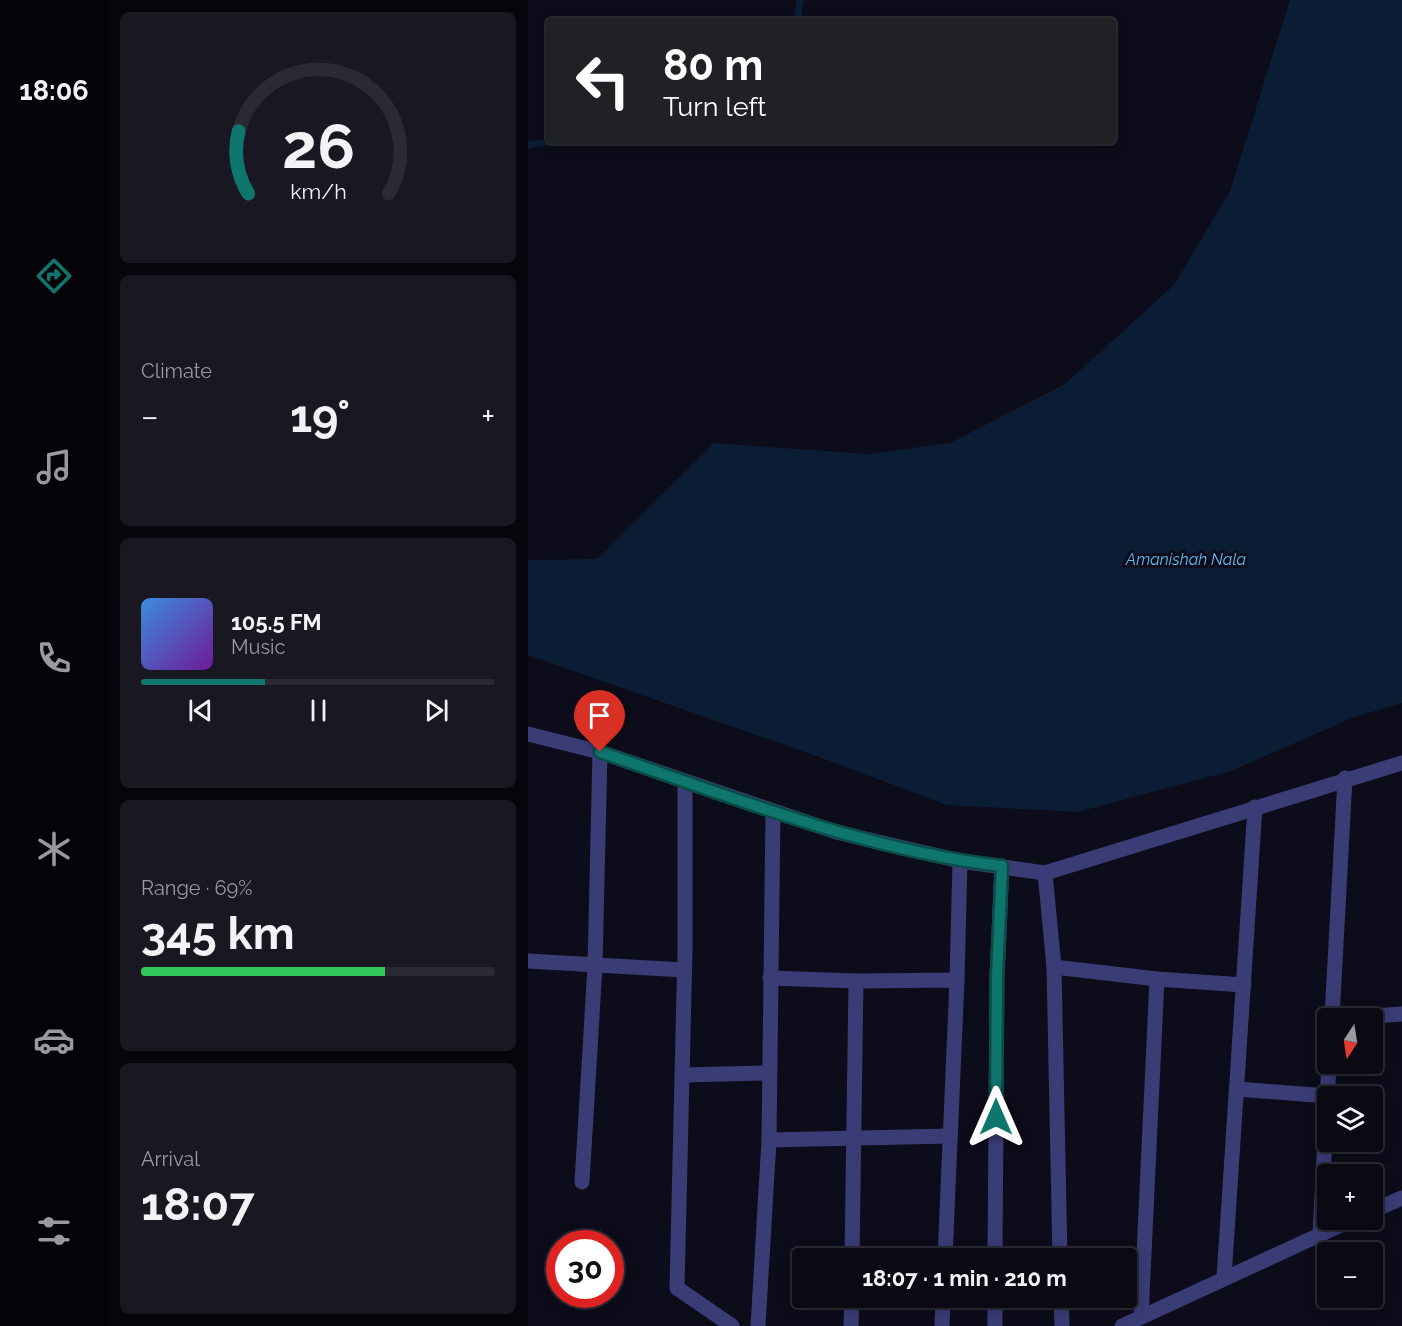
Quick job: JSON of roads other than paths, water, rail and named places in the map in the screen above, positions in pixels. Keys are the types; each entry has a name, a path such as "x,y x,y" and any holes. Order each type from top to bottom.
{"street":[{"path":"528,734 600,752 836,832 960,861 1045,873 1345,778 1402,763"},
{"path":"582,1182 595,966 600,752"},
{"path":"1333,1008 1345,778"},
{"path":"685,781 684,970 677,1288 732,1326"},
{"path":"1224,1278 1255,807"},
{"path":"758,1326 769,1140 773,811"},
{"path":"945,1248 960,861"},
{"path":"995,1248 997,976 1002,866"},
{"path":"1045,873 1054,967 1060,1248"},
{"path":"528,962 684,970"},
{"path":"1054,967 1157,979 1244,985"},
{"path":"770,978 856,981 957,980"},
{"path":"1141,1317 1157,979"},
{"path":"852,1248 856,981"},
{"path":"1383,1015 1402,1014"},
{"path":"682,1075 769,1074"},
{"path":"1237,1089 1317,1095"},
{"path":"769,1140 950,1136"},
{"path":"1320,1234 1324,1152"},
{"path":"1383,1206 1402,1198"},
{"path":"1122,1326 1329,1230"},
{"path":"851,1326 852,1308"},
{"path":"942,1326 943,1308"},
{"path":"995,1308 995,1326"},
{"path":"1061,1308 1062,1326"}],"water":[{"name":"Amanishah Nala","path":"1290,0 1402,0 1402,703 1352,718 1231,771 1078,812 947,805 819,757 528,655 528,560 597,559 714,443 868,454 950,443 1065,384 1174,285 1230,191"}],"waterway":[{"path":"797,18 800,0"},
{"path":"528,145 546,142"}]}
